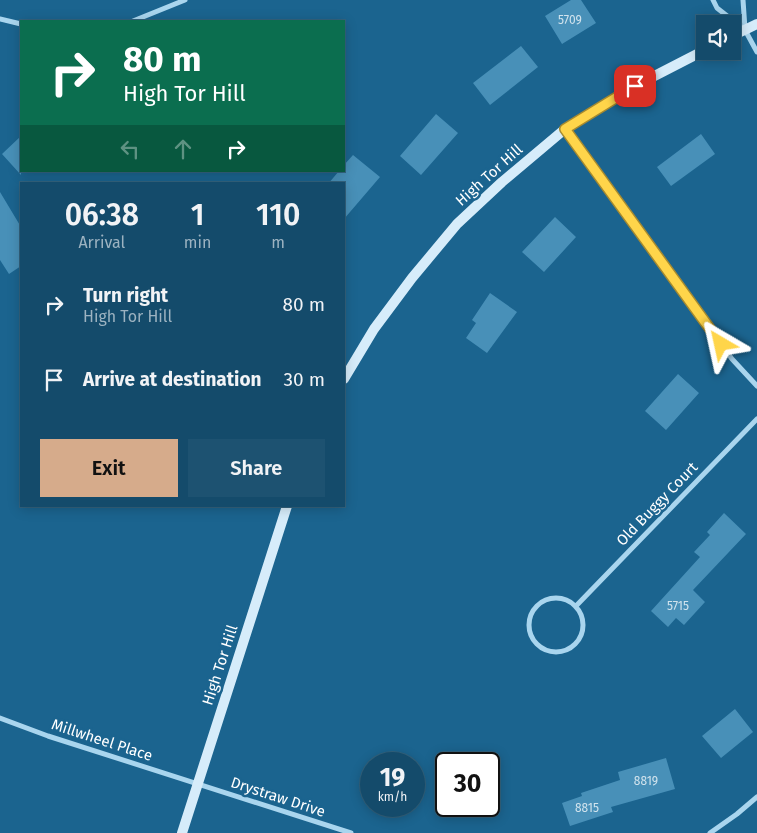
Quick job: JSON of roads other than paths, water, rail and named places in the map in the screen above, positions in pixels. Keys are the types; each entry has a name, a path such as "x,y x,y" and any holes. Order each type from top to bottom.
{"street":[{"path":"135,20 185,0"},
{"path":"713,0 717,8 745,30 757,52"},
{"path":"743,0 745,30"},
{"path":"0,20 20,24"},
{"path":"741,32 757,24"},
{"name":"High Tor Hill","path":"345,377 374,329 412,278 457,224 502,182 565,129 635,86 696,55"},
{"path":"565,129 732,359 757,386"},
{"name":"Old Buggy Court","path":"576,606 757,419"},
{"name":"High Tor Hill","path":"182,833 286,507"},
{"path":"553,598 566,600 576,606 584,624 582,635 576,644 568,650 556,652 544,650 535,642 529,631 530,618 536,606 553,598"},
{"name":"Millwheel Place","path":"0,718 48,736 197,784"},
{"name":"Drystraw Drive","path":"197,784 351,833"},
{"path":"710,833 757,797"}]}
